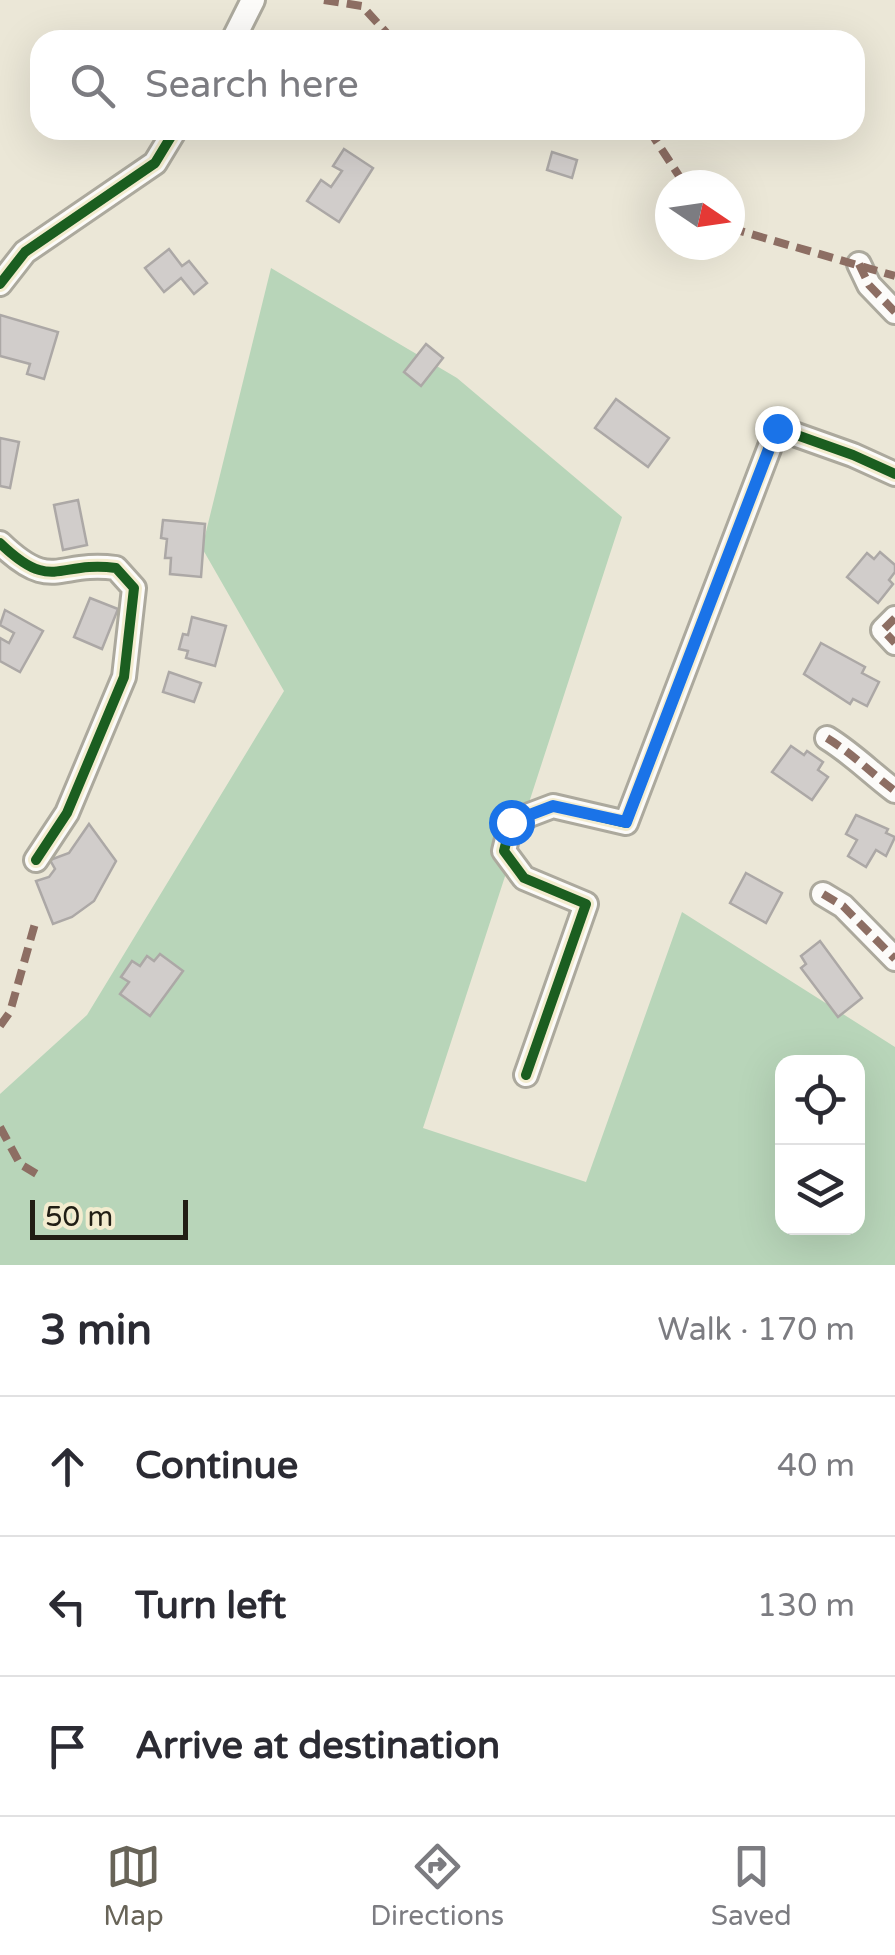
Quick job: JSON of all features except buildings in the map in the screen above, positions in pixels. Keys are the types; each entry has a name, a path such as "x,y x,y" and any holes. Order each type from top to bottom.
{"street":[{"path":"237,30 253,0"},
{"path":"0,284 25,252 154,163 169,140"},
{"path":"860,264 870,285 895,312"},
{"path":"526,1076 586,904 524,878 504,850 511,822 553,806 626,822 777,428 895,474"},
{"path":"0,543 21,563 50,574 90,564 116,568 134,588 124,677 67,813 36,860"},
{"path":"895,618 883,630 895,643"},
{"path":"827,738 856,756 895,791"},
{"path":"823,894 842,906 895,959"}],"green space":[{"path":"271,268 457,378 622,517 423,1128 586,1182 682,912 895,1047 895,1265 0,1265 0,1094 87,1015 284,691 202,548"}],"marked path":[{"path":"324,0 362,6 384,30"},
{"path":"656,140 675,170"},
{"path":"745,232 895,276"},
{"path":"859,264 869,285 895,312"},
{"path":"895,618 883,630 895,643"},
{"path":"827,738 895,791"},
{"path":"823,894 843,906 895,959"},
{"path":"0,1026 10,1012 36,920"},
{"path":"0,1127 20,1164 40,1176"}],"cycle path":[{"path":"0,284 25,252 155,163 169,140"},
{"path":"526,1075 586,904 524,878 504,851 511,822 553,806 626,823 777,428 895,474"},
{"path":"0,543 32,567 44,571 116,568 134,588 124,677 67,813 36,860"}],"route":[{"path":"511,822 553,806 626,822 777,428"}]}
